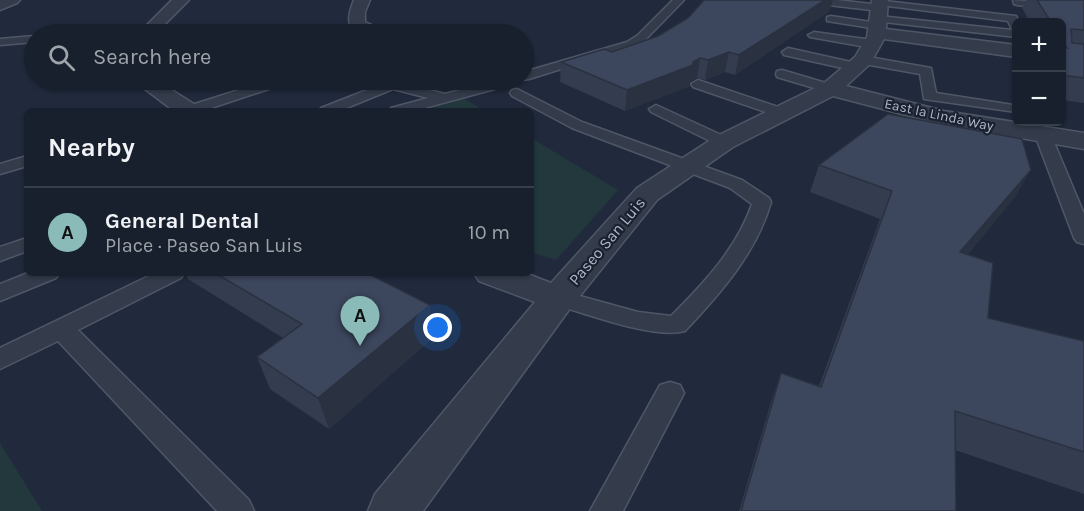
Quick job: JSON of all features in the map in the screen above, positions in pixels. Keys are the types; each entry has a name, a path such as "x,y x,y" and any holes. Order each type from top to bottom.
{"street":[{"path":"0,5 12,0"},
{"path":"156,24 181,0"},
{"path":"357,24 357,12 362,0"},
{"path":"874,29 958,49 1012,51"},
{"name":"Paseo San Luis","path":"393,511 558,298 647,194 724,142 831,89 874,29"},
{"name":"East la Linda Way","path":"831,89 944,118 1084,141"},
{"path":"158,90 184,108"},
{"path":"499,276 558,298"}],"lane":[{"path":"534,75 632,45 642,38 679,0"},
{"path":"812,0 874,29 926,72 929,96 1012,109"},
{"path":"1017,2 1084,9"},
{"path":"814,35 1012,18"},
{"path":"831,20 874,29 1012,34"},
{"path":"788,52 874,29"},
{"path":"0,42 24,40"},
{"path":"782,74 831,89"},
{"path":"698,84 782,113"},
{"path":"197,108 252,90"},
{"path":"333,108 373,90"},
{"path":"417,90 443,98"},
{"path":"407,108 477,90"},
{"path":"523,90 577,125 736,184 762,202 759,217 713,287 676,325 638,321 558,298"},
{"path":"656,109 724,142"},
{"path":"1043,135 1084,237"},
{"path":"0,170 24,162"},
{"path":"0,255 24,245"},
{"path":"0,293 41,276"},
{"path":"0,359 167,276"},
{"path":"61,328 238,511"},
{"path":"606,511 670,393"}],"green space":[{"path":"461,97 480,108 422,108"},
{"path":"534,140 618,190 556,260 534,253"},
{"path":"0,443 42,511 0,511"}],"building":[{"path":"704,0 825,0 739,55 729,52 708,60 700,58 693,62 693,65 627,90 561,62 604,49 612,52 658,36 688,18"},
{"path":"1037,0 1084,0 1084,30 1071,29 1072,43 1084,44 1084,78 1066,76 1066,18 1048,18"},
{"path":"888,114 1022,139 1031,170 960,252 993,263 988,318 1084,341 1084,452 955,411 956,511 741,511 781,373 821,387 892,191 819,165"},
{"path":"220,276 373,276 430,305 318,398 257,357 302,324"}],"place":[{"name":"General Dental","path":"360,346"}]}
